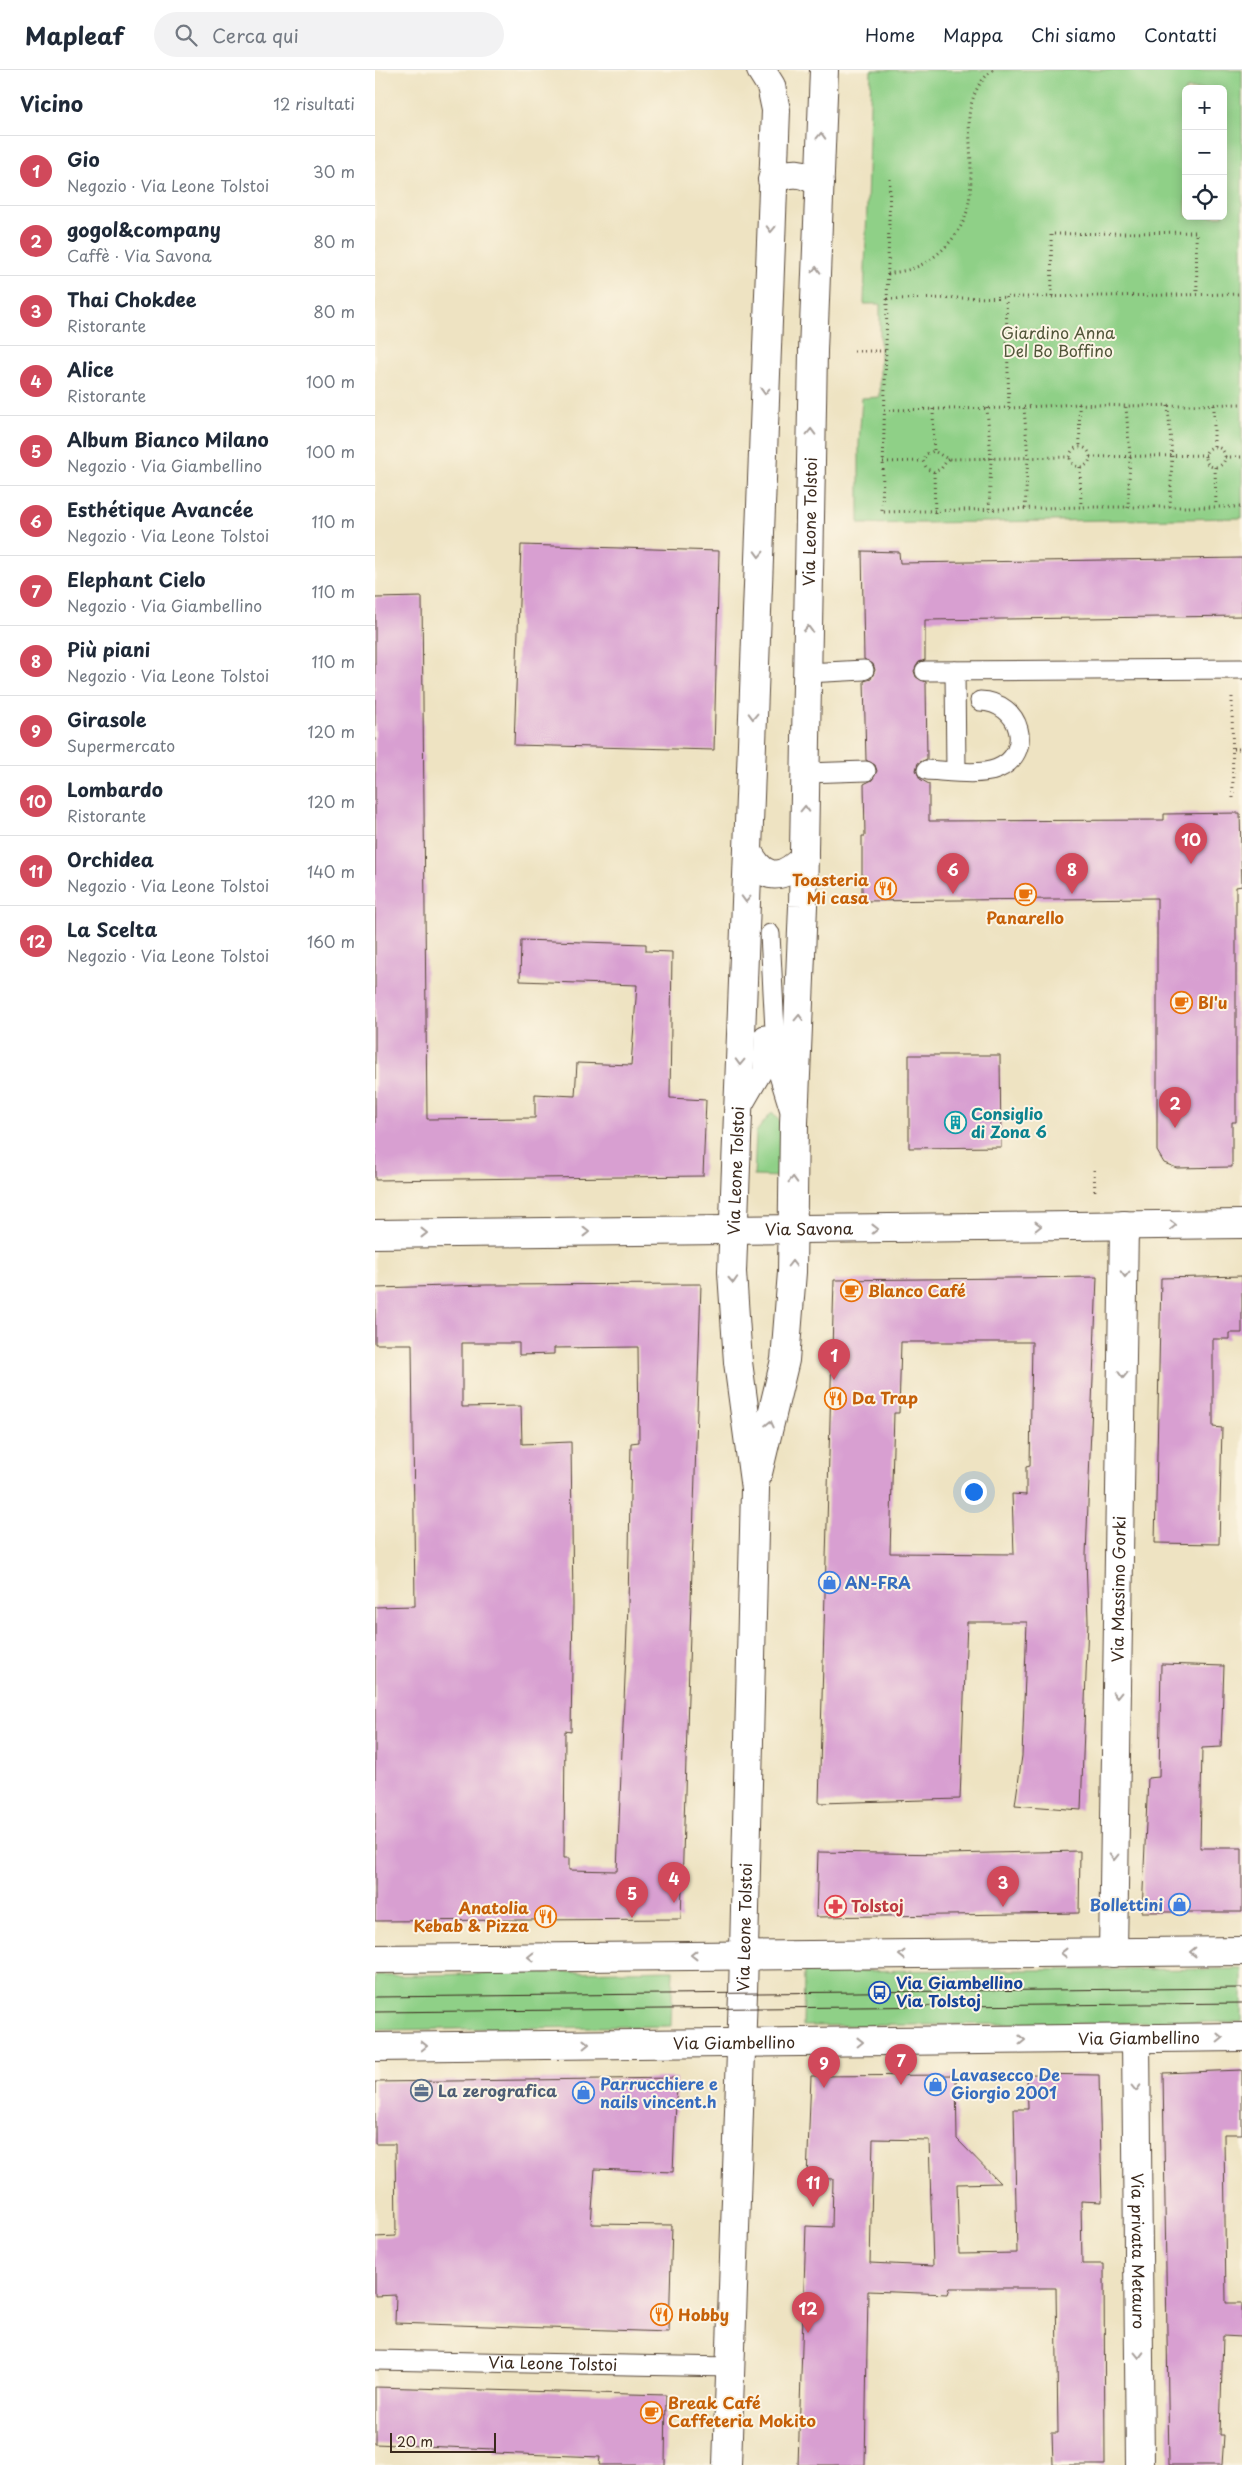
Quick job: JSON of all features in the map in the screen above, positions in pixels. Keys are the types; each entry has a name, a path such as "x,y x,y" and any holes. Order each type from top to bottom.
{"street":[{"name":"Via Leone Tolstoi","path":"727,2465 741,2043 755,1489 738,1362 732,1272 776,110 771,86 761,70"},
{"name":"Via Leone Tolstoi","path":"755,1489 785,1360 792,1272 806,773 813,351 824,70"},
{"path":"773,180 786,173 797,173 809,176 819,184"},
{"path":"748,851 755,866 767,873 779,875 791,871 804,858"},
{"name":"Via Savona","path":"375,1234 1242,1224"},
{"name":"Via Massimo Gorki","path":"1113,1953 1124,1225"},
{"path":"375,1959 1242,1951"},
{"name":"Via Giambellino","path":"375,2047 1242,2037"},
{"name":"Via privata Metauro","path":"1136,2039 1140,2465"}],"lane":[{"path":"925,671 1237,669"},
{"path":"807,673 864,670"},
{"path":"955,671 956,772"},
{"path":"927,770 956,772 996,770 1009,762 1017,749 1019,734 1016,720 1006,708 993,701 980,701"},
{"path":"806,773 866,771"},
{"path":"738,1115 763,1071 770,934 777,1069 795,1123"},
{"name":"Via Leone Tolstoi","path":"375,2360 730,2367"}],"path":[{"path":"888,274 913,269 927,262 940,251 964,220 970,196 969,115 971,102 977,88 993,70"},
{"path":"890,180 882,512 935,514 1081,507 1242,507"},
{"path":"1052,296 1051,234 1187,232 1196,232 1197,294"},
{"path":"887,299 1242,294"},
{"path":"1006,297 1009,408"},
{"path":"854,351 886,351"},
{"path":"884,410 1024,408 1079,404 1126,406 1242,404"},
{"path":"1079,404 1080,446"},
{"path":"1214,405 1215,446"},
{"path":"1126,406 1130,456 1128,508"},
{"path":"1168,406 1173,456 1170,508"},
{"path":"987,408 991,458 989,511"},
{"path":"1024,408 1028,457 1025,510"},
{"path":"933,409 933,451"},
{"path":"1080,446 1087,449 1090,457 1088,464 1080,467 1073,464 1070,457 1073,449 1080,446"},
{"path":"1215,446 1222,450 1225,457 1222,464 1215,467 1207,465 1207,450 1215,446"},
{"path":"923,462 926,454 933,451 947,458 1070,457"},
{"path":"1090,457 1207,455"},
{"path":"1225,457 1242,457"},
{"path":"923,462 927,469 934,472 941,469 947,458"},
{"path":"883,462 923,462"},
{"path":"1080,467 1081,507"},
{"path":"1215,467 1216,507"},
{"path":"934,472 935,514"},
{"path":"1233,800 1233,749 1237,669"},
{"path":"1233,749 1242,749"},
{"path":"1093,1170 1095,1194"}],"green space":[{"name":"Giardino Anna Del Bo Boffino","path":"871,70 1242,70 1242,518 859,524 859,443 862,398 880,397 880,304 864,304"},
{"path":"772,1112 784,1126 785,1177 754,1176 756,1132"},
{"path":"1242,1969 1242,2022 803,2026 804,1971"},
{"path":"673,1970 671,2026 375,2030 375,1976"}],"building":[{"path":"521,545 719,551 714,750 514,745"},
{"path":"862,551 899,552 900,563 1242,558 1242,616 925,620 925,660 919,662 914,671 916,677 926,682 927,759 918,763 916,770 920,779 929,784 929,821 1164,820 1164,814 1240,813 1242,886 1236,887 1236,1122 1232,1122 1232,1167 1177,1168 1164,1163 1157,1151 1157,898 862,901 862,836 865,836 864,784 872,780 877,771 875,765 866,760 864,681 871,679 875,670 873,664 864,659"},
{"path":"422,597 427,1119 535,1118 535,1094 575,1096 577,1063 631,1065 637,985 520,981 521,940 646,944 646,951 672,952 670,1098 706,1100 703,1176 375,1180 375,598"},
{"name":"Consiglio di Zona 6","path":"909,1055 1000,1055 1001,1147 909,1148"},
{"path":"1242,1276 1242,1333 1229,1333 1229,1339 1213,1339 1213,1427 1222,1428 1219,1544 1155,1543 1161,1278"},
{"path":"1097,1277 1086,1555 1088,1621 1081,1810 1015,1805 1022,1756 1027,1622 967,1622 960,1799 819,1803 834,1280","holes":["901,1342 1032,1342 1030,1466 1026,1467 1026,1495 1012,1494 1014,1554 890,1553 894,1413 899,1413"]},
{"path":"701,1284 681,1919 375,1921 375,1607 415,1606 412,1344 375,1344 375,1288 486,1285","holes":["462,1343 519,1343 519,1355 554,1354 554,1348 638,1347 639,1442 631,1443 628,1605 617,1871 569,1870 569,1858 564,1858 565,1731 571,1732 573,1605 571,1442 522,1444 521,1406 462,1407"]},
{"path":"1161,1664 1224,1666 1221,1747 1202,1748 1200,1848 1242,1848 1242,1912 1142,1912 1148,1778 1159,1777"},
{"path":"1080,1851 1079,1913 816,1917 818,1852 947,1854"},
{"path":"1242,2070 1242,2134 1224,2134 1226,2303 1242,2303 1242,2337 1223,2336 1220,2435 1224,2435 1222,2465 1169,2465 1163,2073"},
{"path":"1027,2074 1099,2075 1102,2202 1081,2201 1082,2264 1104,2264 1105,2465 1053,2465 1052,2433 1058,2433 1056,2288 950,2288 948,2294 868,2291 865,2465 798,2465 806,2226 832,2227 833,2179 807,2178 811,2076 956,2075 957,2139 1000,2183 957,2184 959,2254 1017,2253 1014,2109 1028,2109","holes":["873,2139 929,2140 933,2266 870,2263"]},
{"path":"677,2078 673,2172 595,2169 591,2224 672,2225 669,2332 395,2323 396,2295 375,2296 375,2237 396,2236 395,2144 375,2144 375,2082"},
{"path":"375,2387 666,2395 665,2465 599,2465 600,2457 494,2453 494,2449 375,2444"}],"tram line":[{"path":"375,1997 1242,1988"},
{"path":"375,2012 1242,2003"}],"place":[{"name":"Lombardo","path":"1191,864"},
{"name":"Toasteria Mi casa","path":"885,889"},
{"name":"Esthétique Avancée","path":"953,894"},
{"name":"Panarello","path":"1025,894"},
{"name":"Più piani","path":"1072,894"},
{"name":"Bl'u","path":"1182,1003"},
{"name":"Consiglio di Zona 6","path":"955,1123"},
{"name":"gogol&company","path":"1175,1128"},
{"name":"Blanco Café","path":"852,1291"},
{"name":"Gio","path":"834,1380"},
{"name":"Da Trap","path":"836,1398"},
{"name":"AN-FRA","path":"829,1583"},
{"name":"Alice","path":"674,1903"},
{"name":"Bollettini","path":"1179,1905"},
{"name":"Tolstoj","path":"835,1906"},
{"name":"Thai Chokdee","path":"1003,1907"},
{"name":"Anatolia Kebab & Pizza","path":"545,1917"},
{"name":"Album Bianco Milano","path":"632,1918"},
{"name":"Via Giambellino Via Tolstoj","path":"880,1992"},
{"name":"Lavasecco De Giorgio 2001","path":"935,2084"},
{"name":"Elephant Cielo","path":"901,2085"},
{"name":"Girasole","path":"824,2088"},
{"name":"La zerografica","path":"422,2091"},
{"name":"Parrucchiere e nails vincent.h","path":"584,2093"},
{"name":"Orchidea","path":"813,2207"},
{"name":"Hobby","path":"662,2315"},
{"name":"La Scelta","path":"808,2333"},
{"name":"Break Café Caffeteria Mokito","path":"652,2412"}]}
